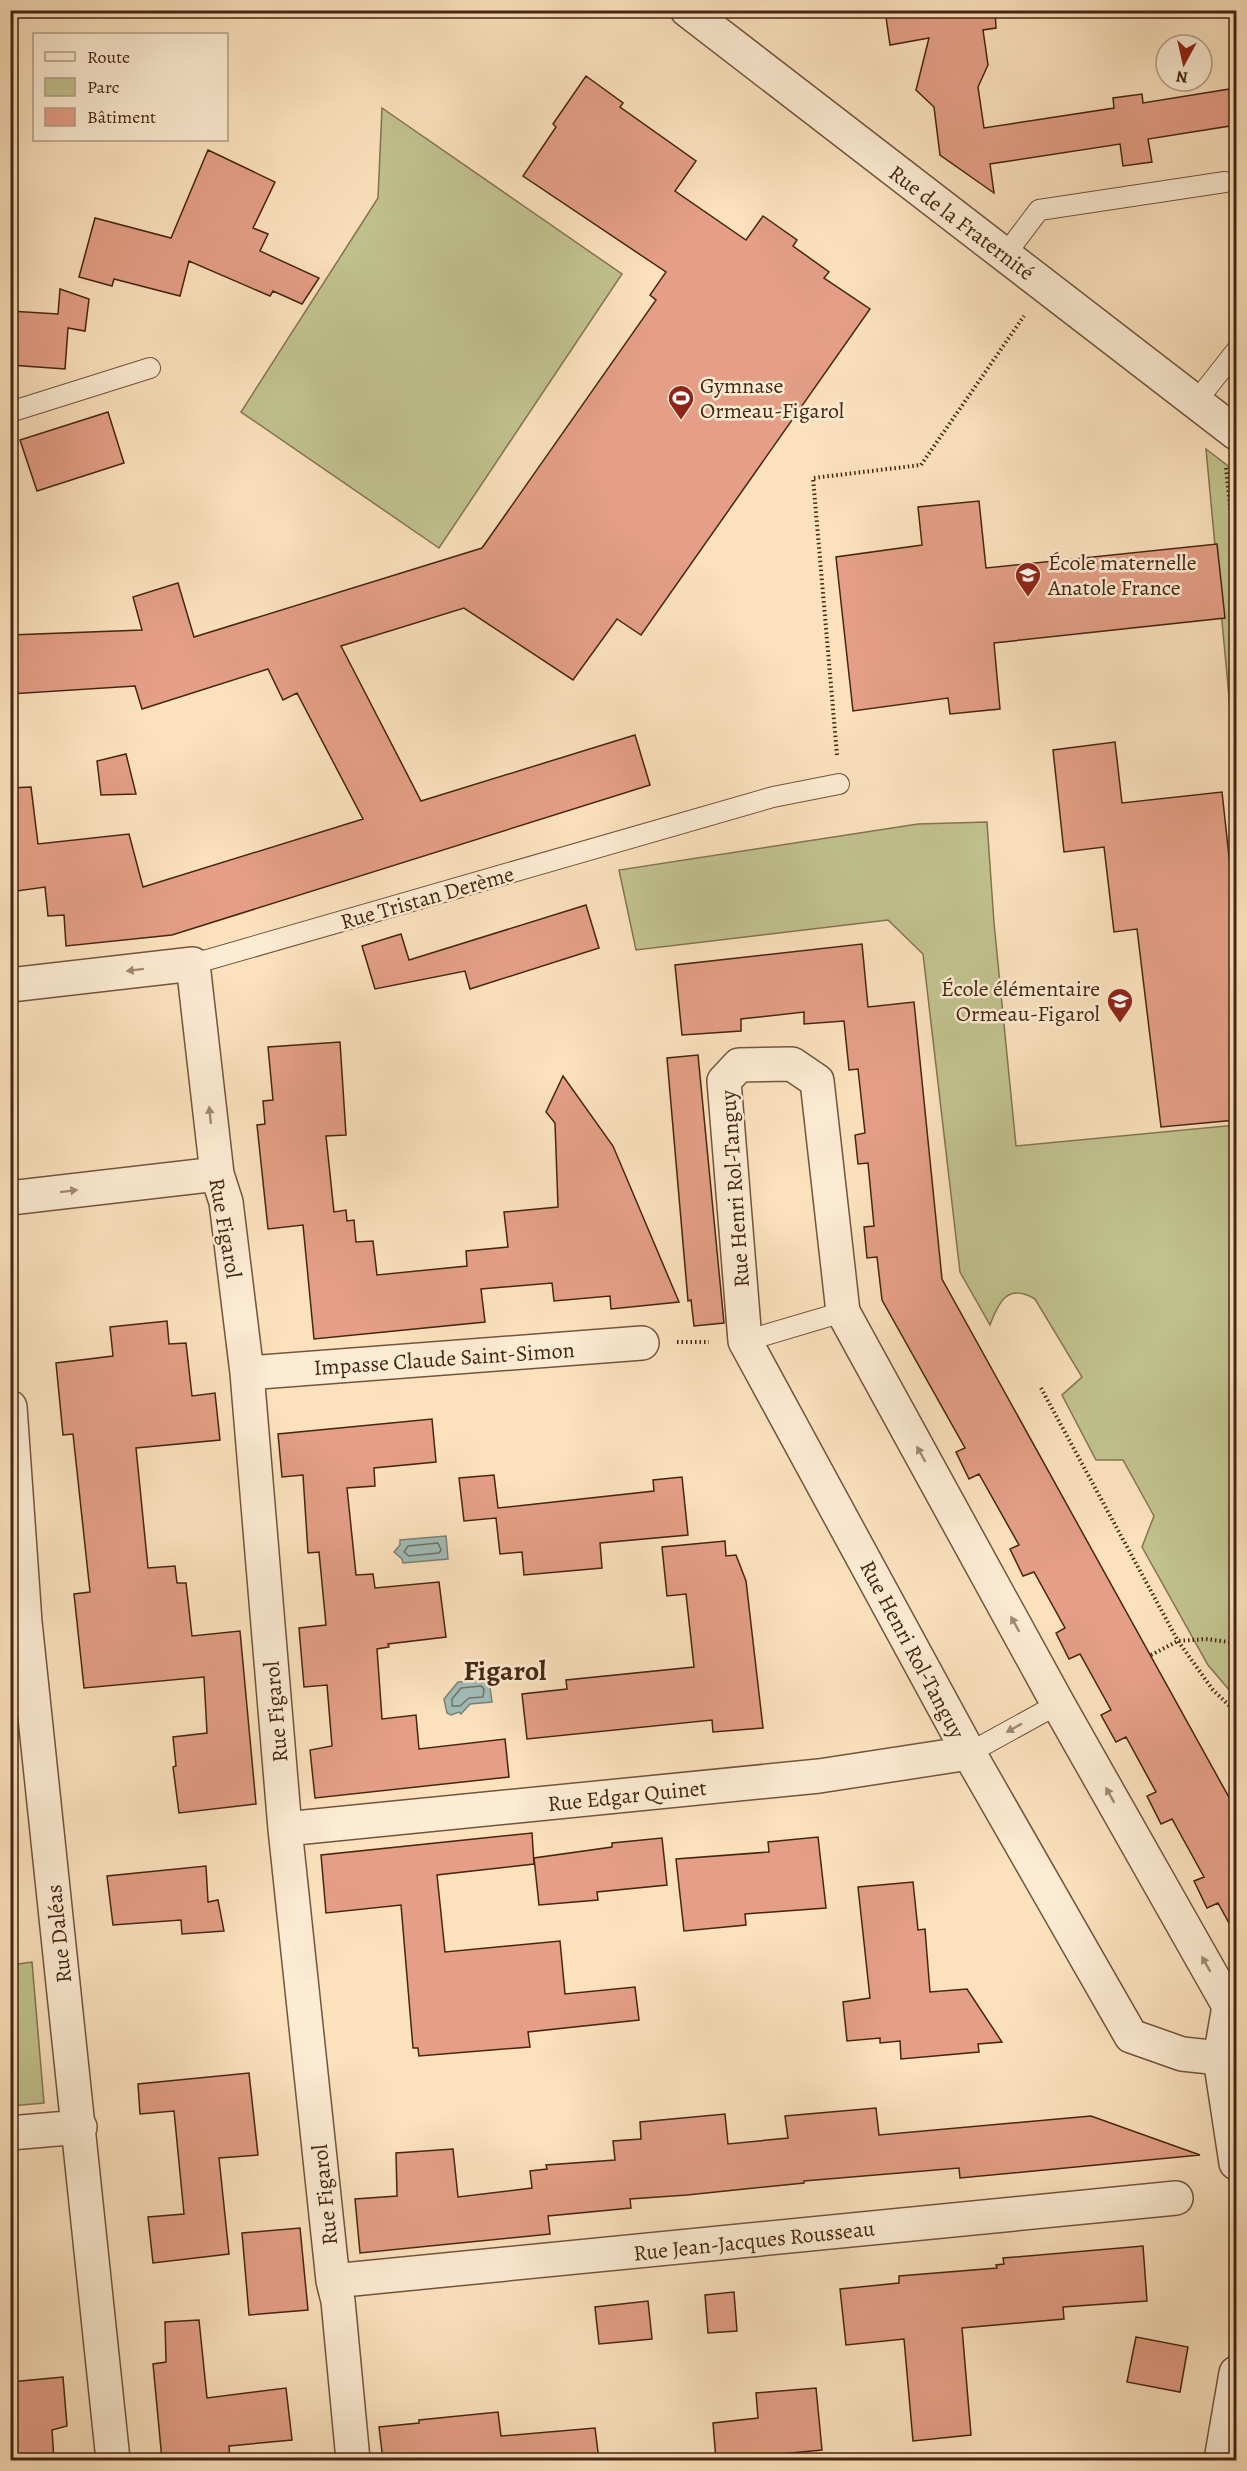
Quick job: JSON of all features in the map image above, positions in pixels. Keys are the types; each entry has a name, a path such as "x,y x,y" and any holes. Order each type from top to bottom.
{"street":[{"name":"Rue de la Fraternité","path":"687,10 1231,429"},
{"name":"Rue Tristan Derème","path":"10,985 193,964"},
{"name":"Rue Figarol","path":"193,964 217,1173 226,1202 247,1373 285,1829 333,2281 338,2301 352,2460"},
{"name":"Rue Henri Rol-Tanguy","path":"1220,2058 1182,2054 1131,2036 969,1753 745,1341 724,1081 739,1065 792,1064 817,1081 843,1312 1058,1704 1229,2006 1220,2058 1236,2163"},
{"path":"10,1198 217,1173"},
{"name":"Impasse Claude Saint-Simon","path":"247,1373 642,1343"},
{"name":"Rue Daléas","path":"10,1407 25,1622 80,2127 113,2460"},
{"name":"Rue Edgar Quinet","path":"285,1829 819,1776 969,1753"},
{"path":"10,2133 80,2127"},
{"name":"Rue Jean-Jacques Rousseau","path":"333,2281 1176,2198"},
{"path":"1221,2460 1236,2373"}],"lane":[{"path":"1005,255 1039,210 1225,182"},
{"path":"1196,402 1236,351"},
{"path":"10,412 150,368"},
{"name":"Rue Tristan Derème","path":"193,964 761,801 839,784"},
{"path":"745,1341 843,1312"},
{"path":"969,1753 1058,1704"}],"path":[{"path":"839,784 813,478 921,465 1044,285"},
{"path":"1231,429 1226,468 1236,560"},
{"path":"642,1343 745,1341"},
{"path":"1041,1388 1178,1641 1213,1690 1236,1712"},
{"path":"1151,1655 1178,1641 1206,1640 1236,1643"}],"green space":[{"path":"382,108 622,274 439,548 241,412 378,198"},
{"path":"1206,449 1236,472 1236,772"},
{"path":"987,822 994,923 1016,1146 1236,1125 1236,1698 1208,1665 1142,1547 1154,1516 1123,1460 1096,1460 1062,1395 1082,1377 1035,1299 1018,1293 1011,1294 1001,1302 990,1325 960,1272 923,954 888,920 636,950 619,870 918,824"},
{"path":"32,1962 44,2103 11,2106 11,1965"}],"water":[{"path":"446,1536 448,1559 403,1563 394,1552 400,1545 400,1540"},
{"path":"489,1680 492,1702 470,1704 461,1714 459,1712 451,1715 447,1713 444,1699 458,1682"}],"building":[{"path":"885,10 995,10 996,28 983,30 988,65 978,87 984,128 1114,108 1113,98 1142,94 1143,103 1236,88 1236,125 1148,139 1152,162 1123,166 1120,144 990,164 994,193 940,155 934,107 916,90 929,38 890,45"},
{"path":"586,76 623,103 620,107 696,161 675,191 746,240 763,216 797,240 793,246 829,272 824,278 870,309 641,635 617,619 573,680 464,608 341,646 421,801 635,735 650,785 172,935 66,946 64,915 48,916 45,887 10,892 10,788 31,787 38,844 129,834 143,887 363,819 297,693 283,700 268,669 142,709 135,686 10,694 10,635 142,630 133,597 178,583 194,637 482,548 656,300 650,295 666,272 523,176 556,127 553,124"},
{"path":"208,150 275,182 253,228 268,234 260,251 319,278 302,304 273,291 270,296 189,261 180,296 114,279 112,286 79,277 95,218 171,238"},
{"path":"60,289 89,299 85,331 68,328 65,369 10,365 10,311 58,314"},
{"path":"108,412 124,463 37,491 20,440"},
{"path":"979,501 986,568 1217,544 1225,618 994,643 1000,709 950,714 948,698 853,711 836,557 922,545 918,507"},
{"path":"1115,742 1122,803 1222,792 1236,921 1236,1120 1161,1127 1137,929 1114,932 1104,847 1064,852 1053,750"},
{"path":"126,754 136,794 101,795 97,761"},
{"path":"586,905 599,948 470,989 465,971 375,989 362,946 401,934 409,960"},
{"path":"862,944 868,1007 914,1002 942,1279 1236,1810 1236,1936 1218,1903 1207,1908 1194,1881 1204,1877 1172,1819 1161,1824 1147,1796 1156,1792 1126,1737 1116,1742 1101,1715 1111,1710 1080,1654 1069,1659 1056,1633 1065,1628 1034,1572 1023,1576 1010,1549 1019,1545 979,1474 969,1479 956,1452 965,1448 882,1300 877,1257 867,1258 864,1227 874,1226 868,1163 858,1164 855,1135 865,1133 858,1069 849,1070 844,1021 804,1024 804,1012 741,1019 741,1031 682,1035 675,965"},
{"path":"340,1042 346,1135 326,1136 334,1212 346,1210 347,1221 354,1220 356,1242 373,1241 377,1275 467,1266 466,1251 508,1247 504,1212 558,1207 555,1123 546,1112 563,1076 613,1146 679,1302 611,1309 610,1296 554,1301 552,1283 481,1289 485,1322 314,1339 303,1225 268,1229 257,1125 265,1124 263,1101 273,1100 268,1047"},
{"path":"698,1055 724,1323 694,1326 691,1300 688,1301 667,1058"},
{"path":"167,1321 169,1344 186,1343 192,1396 215,1393 220,1440 136,1448 148,1568 175,1566 177,1583 186,1583 192,1636 240,1631 256,1804 179,1813 173,1767 176,1766 173,1737 207,1733 204,1677 84,1688 74,1594 90,1592 73,1434 63,1435 56,1363 113,1356 110,1327"},
{"path":"432,1419 436,1462 374,1468 375,1486 347,1488 356,1575 373,1574 375,1588 439,1582 446,1637 388,1644 389,1647 377,1649 382,1719 416,1715 419,1749 505,1739 509,1777 315,1798 310,1750 332,1746 327,1685 304,1687 299,1628 326,1625 319,1552 308,1553 303,1475 282,1477 278,1434"},
{"path":"494,1475 498,1508 654,1491 653,1480 682,1477 688,1535 600,1543 602,1568 524,1575 522,1552 500,1554 496,1518 464,1521 459,1478"},
{"path":"725,1541 726,1556 736,1555 746,1581 763,1728 713,1732 712,1720 527,1739 522,1694 567,1689 566,1680 694,1667 686,1594 667,1596 662,1547"},
{"path":"532,1833 534,1864 437,1875 445,1952 560,1941 565,1994 635,1987 639,2020 528,2032 530,2047 419,2056 418,2048 413,2048 401,1905 326,1913 321,1855"},
{"path":"818,1837 826,1908 745,1914 746,1925 684,1931 676,1859 769,1852 768,1842"},
{"path":"662,1838 667,1885 597,1892 598,1900 539,1905 534,1858 612,1847 612,1843"},
{"path":"206,1866 208,1902 218,1900 224,1931 182,1934 181,1920 113,1925 107,1876"},
{"path":"913,1882 918,1930 925,1929 930,1992 967,1989 1002,2042 978,2044 979,2052 901,2059 900,2041 880,2043 880,2038 847,2041 843,2002 870,1998 858,1887"},
{"path":"249,2073 258,2155 219,2158 229,2254 153,2263 148,2217 184,2214 174,2111 140,2114 138,2084"},
{"path":"876,2108 879,2135 1091,2116 1200,2155 960,2178 959,2168 630,2199 631,2208 548,2216 550,2234 360,2253 355,2199 397,2196 396,2153 453,2149 458,2197 532,2188 530,2171 547,2169 546,2165 615,2160 613,2141 641,2139 640,2122 725,2114 728,2144 788,2138 785,2116"},
{"path":"300,2228 308,2310 249,2315 242,2233"},
{"path":"1143,2246 1147,2301 1063,2307 1064,2319 962,2328 971,2435 913,2441 904,2339 846,2345 840,2289 899,2283 899,2276 997,2268 996,2265 1004,2264 1003,2258"},
{"path":"734,2292 737,2331 708,2333 705,2295"},
{"path":"648,2301 652,2339 599,2344 595,2307"},
{"path":"199,2320 207,2398 286,2388 292,2440 229,2446 230,2460 162,2460 153,2364 166,2362 165,2322"},
{"path":"1136,2337 1188,2347 1180,2392 1127,2382"},
{"path":"63,2377 67,2426 52,2430 54,2460 10,2460 10,2382"},
{"path":"816,2388 822,2450 716,2460 713,2423 758,2418 756,2393"},
{"path":"498,2412 501,2436 595,2428 599,2460 383,2460 379,2427 419,2423 419,2420"}],"place":[{"name":"Gymnase Ormeau-Figarol","path":"681,421"},
{"name":"École maternelle Anatole France","path":"1028,598"},
{"name":"École élémentaire Ormeau-Figarol","path":"1120,1024"}],"district":[{"name":"Figarol","path":"505,1670"}]}
